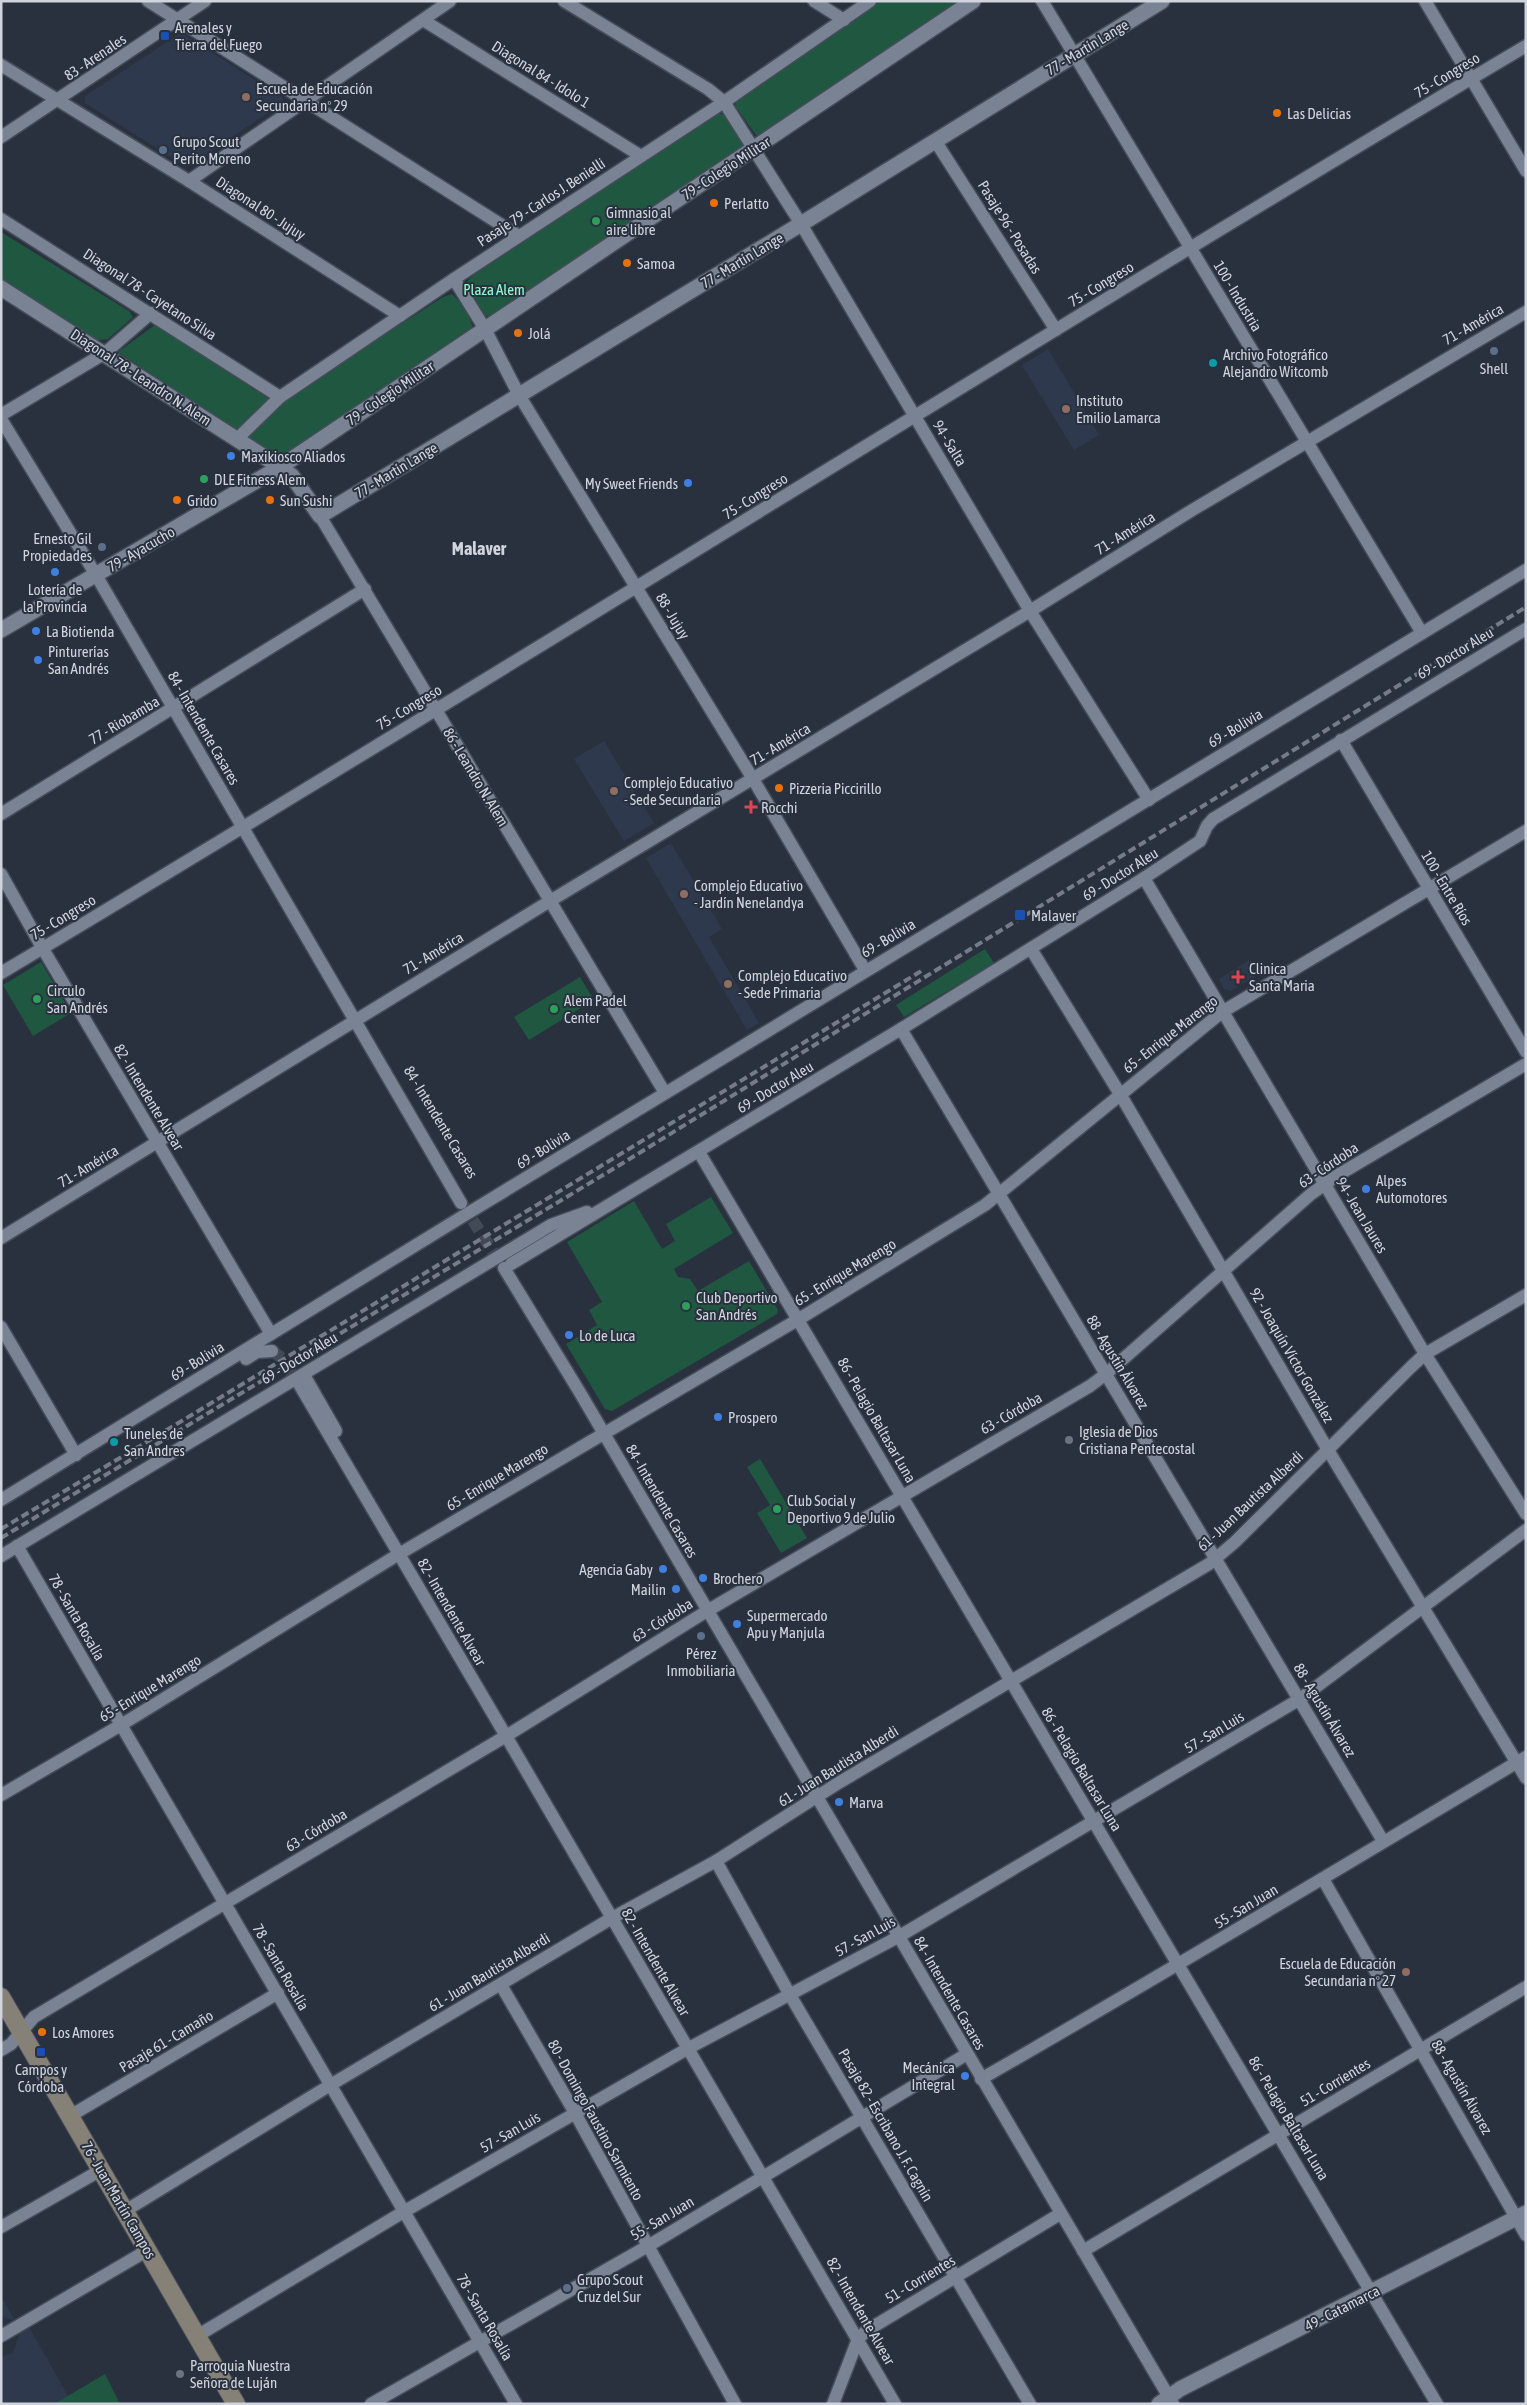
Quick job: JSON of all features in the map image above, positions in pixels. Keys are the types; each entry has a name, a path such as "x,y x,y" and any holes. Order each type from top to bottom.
{"main road":[{"name":"76 - Juan Martín Campos","path":"1,1997 236,2404"}],"street":[{"path":"148,1 519,236"},
{"name":"83 - Arenales","path":"1,138 205,1"},
{"path":"189,181 450,1"},
{"name":"94 - Salta","path":"564,1 708,89 724,102 802,224 1030,611 1148,800"},
{"path":"814,1 844,20"},
{"name":"Pasaje 79 - Carlos J. Benielli","path":"237,439 280,397 454,279 724,102 870,1"},
{"name":"79 - Colegio Militar","path":"280,467 755,150 973,1"},
{"name":"100 - Industria","path":"1042,1 1422,633"},
{"name":"77 - Martín Lange","path":"320,516 802,224 1162,1"},
{"path":"1425,1 1526,170"},
{"name":"Diagonal 84 - Idolo 1","path":"423,20 641,156"},
{"name":"75 - Congreso","path":"1,973 1526,46"},
{"name":"Diagonal 80 - Jujuy","path":"1,65 189,181 400,316"},
{"name":"Pasaje 96 - Posadas","path":"936,142 1056,330"},
{"name":"Diagonal 78 - Cayetano Silva","path":"1,219 280,397"},
{"name":"88 - Jujuy","path":"454,279 486,329 519,395 637,587 866,970"},
{"name":"Diagonal 78 - Leandro N. Alem","path":"1,288 280,467"},
{"name":"71 - América","path":"1,1238 354,1020 1307,441 1526,312"},
{"path":"1,415 105,353 151,313"},
{"name":"84 - Intendente Casares","path":"1,419 96,575 461,1202"},
{"name":"86 - Leandro N. Alem","path":"280,467 292,476 320,516 664,1093"},
{"name":"79 - Ayacucho","path":"1,630 280,467"},
{"name":"69 - Bolivia","path":"1,1500 664,1093 1526,570"},
{"name":"77 - Riobamba","path":"1,814 365,590"},
{"name":"69 - Doctor Aleu","path":"1,1556 297,1381 492,1260 506,1261 618,1200 699,1152 1144,878 1200,841 1207,826 1213,819 1526,629"},
{"name":"100 - Entre Ríos","path":"1341,740 1526,1052"},
{"name":"65 - Enrique Marengo","path":"1,1795 121,1725 399,1554 799,1319 999,1195 1222,1012 1526,831"},
{"name":"82 - Intendente Alvear","path":"1,874 43,949 271,1334"},
{"name":"94 - Jean Jaures","path":"1144,878 1425,1354 1526,1514"},
{"name":"92 - Joaquín Víctor González","path":"1031,949 1225,1270 1328,1450 1423,1607 1521,1760 1526,1778"},
{"name":"88 - Agustín Álvarez","path":"901,1029 1383,1841"},
{"name":"84 - Intendente Casares","path":"375,1056 392,1070 474,1210"},
{"name":"84 - Intendente Casares","path":"375,1056 381,1079 460,1218"},
{"name":"63 - Córdoba","path":"1,2050 11,2044 34,2017 506,1736 707,1611 1106,1374 1325,1184 1526,1064"},
{"name":"86 - Pelagio Baltasar Luna","path":"699,1152 799,1319 1010,1681 1373,2292 1437,2404"},
{"name":"84 - Intendente Casares","path":"492,1260 568,1388 578,1390"},
{"name":"84 - Intendente Casares","path":"506,1261 603,1433 1083,2251 1167,2401"},
{"name":"61 - Juan Bautista Alberdi","path":"124,2211 332,2084 612,1918 716,1861 817,1797 1215,1558 1234,1542 1425,1354 1526,1294"},
{"path":"1,1327 76,1455"},
{"name":"69 - Bolivia","path":"116,1430 150,1418 258,1352 272,1352"},
{"name":"82 - Intendente Alvear","path":"297,1381 389,1520 389,1536 399,1554 895,2404"},
{"name":"82 - Intendente Alvear","path":"297,1381 376,1529 389,1536"},
{"name":"57 - San Luis","path":"197,2336 405,2211 687,2049 898,1937 1300,1700 1526,1530"},
{"name":"78 - Santa Rosalía","path":"17,1546 332,2084 516,2404"},
{"name":"55 - San Juan","path":"981,2079 1180,1965 1383,1841 1521,1760"},
{"name":"Pasaje 82 - Escribano J. F. Cagnín","path":"716,1861 790,1995 1030,2404"},
{"name":"88 - Agustín Álvarez","path":"1323,1879 1522,2215 1526,2234"},
{"name":"80 - Domingo Faustino Sarmiento","path":"501,1985 575,2113 735,2404"},
{"name":"51 - Corrientes","path":"1083,2251 1526,1987"},
{"name":"Pasaje 61 - Camaño","path":"70,2116 278,1993"},
{"name":"55 - San Juan","path":"371,2404 648,2246 967,2054"},
{"path":"1,2227 101,2170"},
{"name":"51 - Corrientes","path":"858,2339 866,2331 1060,2214"},
{"name":"49 - Catamarca","path":"1167,2401 1522,2215"},
{"path":"1,2336 148,2250"},
{"path":"1,2322 16,2327"},
{"path":"833,2404 858,2339"}],"shaded area":[{"path":"179,34 183,34 283,98 283,103 190,165 185,166 85,103 85,96"},
{"name":"Instituto Emilio Lamarca","path":"1048,349 1099,435 1074,450 1022,365"},
{"name":"Complejo Educativo - Sede Secundaria","path":"604,741 654,823 624,841 574,759"},
{"name":"Complejo Educativo - Jardín Nenelandya","path":"671,843 722,929 709,937 759,1023 747,1030 646,858"},
{"name":"Clinica Santa Maria","path":"1249,960 1258,975 1231,991 1224,989 1219,979"},
{"path":"1,2296 14,2319 1,2316"},
{"path":"29,2327 68,2396 54,2404 1,2404 1,2357 13,2353 20,2332"}],"green space":[{"path":"878,1 966,1 760,138 756,135 735,106 737,98"},
{"name":"Plaza Alem","path":"718,113 725,115 745,150 494,317 484,315 476,307 465,288 466,283 472,276"},
{"path":"1,232 129,311 133,317 108,339 98,340 1,280"},
{"name":"Plaza Alem","path":"452,294 466,310 473,330 284,457 277,458 248,439 249,434 288,397 443,297"},
{"path":"155,325 269,399 238,431 118,352"},
{"path":"985,949 994,963 904,1017 896,1005"},
{"name":"Circulo San Andrés","path":"41,962 71,1013 33,1036 3,985"},
{"name":"Alem Padel Center","path":"580,977 594,1000 529,1040 514,1017"},
{"name":"Club Deportivo San Andrés","path":"711,1197 733,1233 674,1269 678,1277 690,1279 698,1291 749,1261 778,1310 777,1314 612,1411 605,1409 566,1344 597,1325 589,1310 602,1302 567,1242 634,1201 662,1249 675,1241 666,1224"},
{"name":"Club Social y Deportivo 9 de Julio","path":"760,1459 807,1538 781,1553 757,1513 770,1505 747,1467"},
{"path":"105,2374 120,2404 54,2404"}],"tunnel":[{"path":"463,1205 502,1266"},
{"path":"272,1351 282,1358 299,1384"}],"railway":[{"path":"1,1538 623,1163 1526,607"},
{"path":"1,1529 923,970"}],"place":[{"name":"Arenales y Tierra del Fuego","path":"165,36"},
{"name":"Escuela de Educación Secundaria nº 29","path":"246,97"},
{"name":"Las Delicias","path":"1277,113"},
{"name":"Grupo Scout Perito Moreno","path":"163,150"},
{"name":"Perlatto","path":"714,203"},
{"name":"Gimnasio al aire libre","path":"596,221"},
{"name":"Samoa","path":"627,263"},
{"name":"Jolá","path":"518,333"},
{"name":"Shell","path":"1494,351"},
{"name":"Archivo Fotográfico Alejandro Witcomb","path":"1213,363"},
{"name":"Instituto Emilio Lamarca","path":"1066,409"},
{"name":"Maxikiosco Aliados","path":"231,456"},
{"name":"DLE Fitness Alem","path":"204,479"},
{"name":"My Sweet Friends","path":"688,483"},
{"name":"Grido","path":"177,500"},
{"name":"Sun Sushi","path":"270,500"},
{"name":"Ernesto Gil Propiedades","path":"102,547"},
{"name":"Lotería de la Provincía","path":"55,572"},
{"name":"La Biotienda","path":"36,631"},
{"name":"Pinturerías San Andrés","path":"38,660"},
{"name":"Pizzeria Piccirillo","path":"779,788"},
{"name":"Complejo Educativo - Sede Secundaria","path":"614,791"},
{"name":"Rocchi","path":"751,807"},
{"name":"Complejo Educativo - Jardín Nenelandya","path":"684,894"},
{"name":"Malaver","path":"1020,915"},
{"name":"Clinica Santa Maria","path":"1238,977"},
{"name":"Complejo Educativo - Sede Primaria","path":"728,984"},
{"name":"Circulo San Andrés","path":"37,999"},
{"name":"Alem Padel Center","path":"554,1009"},
{"name":"Alpes Automotores","path":"1366,1189"},
{"name":"Club Deportivo San Andrés","path":"686,1306"},
{"name":"Lo de Luca","path":"569,1335"},
{"name":"Prospero","path":"718,1417"},
{"name":"Iglesia de Dios Cristiana Pentecostal","path":"1069,1440"},
{"name":"Tuneles de San Andres","path":"114,1442"},
{"name":"Club Social y Deportivo 9 de Julio","path":"777,1509"},
{"name":"Agencia Gaby","path":"663,1569"},
{"name":"Brochero","path":"703,1578"},
{"name":"Mailin","path":"676,1589"},
{"name":"Supermercado Apu y Manjula","path":"737,1624"},
{"name":"Pérez Inmobiliaria","path":"701,1636"},
{"name":"Marva","path":"839,1802"},
{"name":"Escuela de Educación Secundaria nº 27","path":"1406,1972"},
{"name":"Los Amores","path":"42,2032"},
{"name":"Campos y Córdoba","path":"41,2052"},
{"name":"Mecánica Integral","path":"965,2076"},
{"name":"Grupo Scout Cruz del Sur","path":"567,2288"},
{"name":"Parroquia Nuestra Señora de Luján","path":"180,2374"}],"district":[{"name":"Malaver","path":"479,548"}]}
